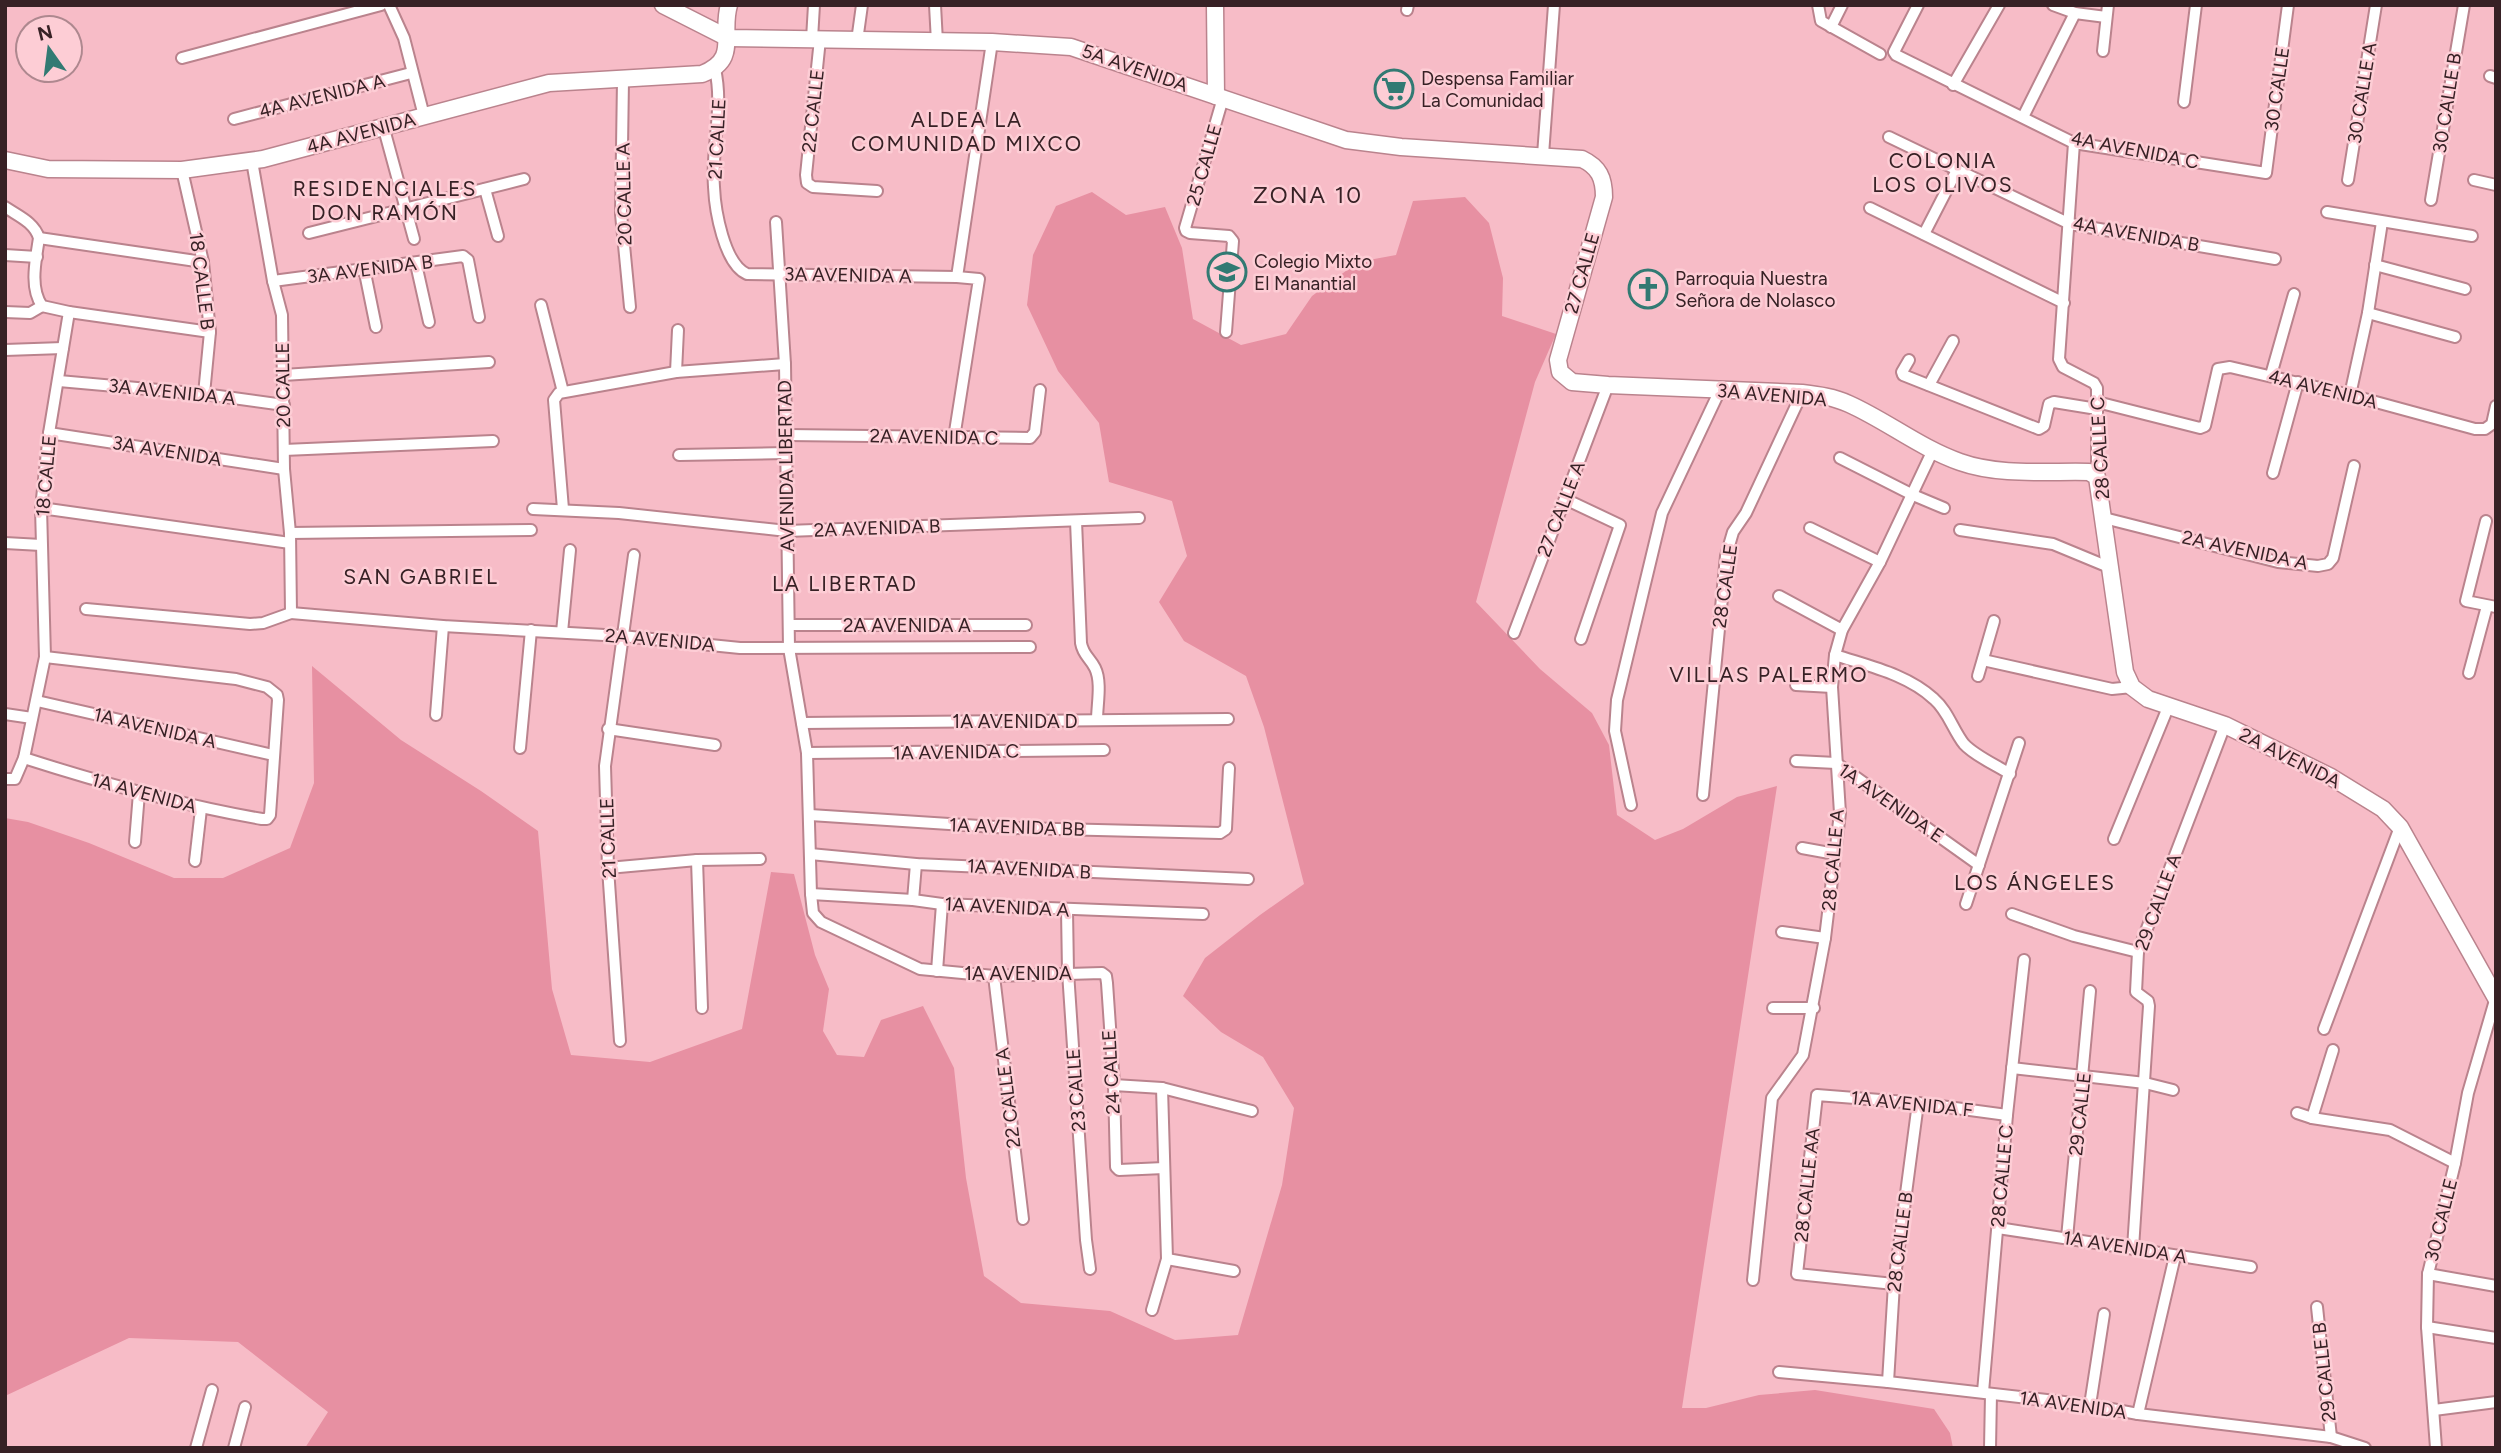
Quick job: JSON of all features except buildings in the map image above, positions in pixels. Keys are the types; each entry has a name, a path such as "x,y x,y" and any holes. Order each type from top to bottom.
{"street":[{"path":"182,58 381,5"},
{"path":"389,5 404,38 424,116"},
{"name":"5A AVENIDA","path":"663,5 728,38 992,42 1071,47 1346,140 1401,147 1582,159 1593,164 1601,174"},
{"name":"21 CALLE","path":"729,5 728,38 722,61 715,69 720,88 713,186 724,242 732,261 741,271"},
{"name":"22 CALLE","path":"814,5 816,39 807,183 813,187 877,191"},
{"path":"857,41 862,5"},
{"path":"935,5 937,42"},
{"name":"25 CALLE","path":"1215,5 1220,97 1185,228 1186,231 1231,238 1233,241 1226,332"},
{"path":"1543,155 1554,5"},
{"path":"1818,5 1821,21 1880,54"},
{"path":"1831,27 1842,5"},
{"name":"4A AVENIDA C","path":"1918,5 1894,51 1896,55 1953,85 2074,143 2266,173"},
{"path":"1953,85 1999,5"},
{"path":"2053,5 2075,13 2107,11 2103,51"},
{"path":"2183,102 2196,5"},
{"name":"30 CALLE","path":"2266,173 2288,5"},
{"name":"30 CALLE A","path":"2348,180 2376,5"},
{"name":"30 CALLE B","path":"2431,200 2464,5"},
{"path":"2023,117 2075,13"},
{"path":"954,438 980,282 977,278 957,277 992,42"},
{"name":"4A AVENIDA","path":"5,160 48,169 182,170 252,160 384,129 549,83 702,74 715,69"},
{"name":"4A AVENIDA A","path":"234,119 411,73"},
{"name":"20 CALLE A","path":"623,80 621,214 629,307"},
{"path":"384,129 414,239"},
{"name":"4A AVENIDA B","path":"1889,137 2070,224 2275,259"},
{"name":"28 CALLE C","path":"2074,143 2059,359 2063,367 2094,383 2097,405 2097,477 2125,672 2132,687"},
{"name":"20 CALLE","path":"252,160 282,315 284,469 290,538 290,612"},
{"name":"18 CALLE B","path":"182,170 203,262 210,332 204,394"},
{"path":"1924,234 1957,170"},
{"name":"27 CALLE","path":"1560,372 1558,360 1604,197 1601,174"},
{"path":"309,233 524,179"},
{"path":"2474,180 2496,185"},
{"path":"485,189 498,236"},
{"path":"5,206 34,226 39,238 35,288 36,298 42,306 210,332"},
{"path":"1870,208 2064,303"},
{"path":"2327,212 2472,236"},
{"name":"AVENIDA LIBERTAD","path":"776,222 785,364 789,648 807,753 811,907 816,918"},
{"path":"2350,395 2368,313 2382,222"},
{"path":"39,238 203,262"},
{"path":"5,255 37,257"},
{"name":"3A AVENIDA B","path":"274,281 466,257 479,317"},
{"path":"416,264 429,322"},
{"path":"2375,265 2465,289"},
{"path":"364,268 376,327"},
{"name":"3A AVENIDA A","path":"741,271 747,274 957,277"},
{"path":"2271,375 2294,294"},
{"path":"541,305 559,394"},
{"path":"5,312 30,313 42,306"},
{"name":"18 CALLE","path":"9,779 24,758 45,657 41,508 49,433 69,312"},
{"path":"2368,313 2455,337"},
{"path":"676,372 678,330"},
{"path":"1929,385 1953,341"},
{"path":"5,350 63,348"},
{"path":"1909,360 1903,375 2039,429 2044,426 2049,404 2054,402 2097,405"},
{"path":"283,375 489,362"},
{"path":"563,509 554,400 559,394 676,372 785,364"},
{"name":"4A AVENIDA","path":"2097,405 2194,427 2205,426 2218,369 2230,367 2271,375 2475,429 2485,429 2491,425 2496,406"},
{"name":"3A AVENIDA","path":"1560,372 1572,382 1802,393 1827,397 1848,403 1933,450 1964,463 2000,470 2089,472 2097,477"},
{"name":"3A AVENIDA A","path":"59,382 204,394 284,405"},
{"path":"2273,473 2298,382"},
{"name":"27 CALLE A","path":"1514,633 1608,385"},
{"name":"2A AVENIDA C","path":"787,435 954,438 1034,436 1040,390"},
{"path":"1632,805 1615,731 1617,701 1662,513 1720,390"},
{"name":"28 CALLE","path":"1703,795 1727,556 1733,532 1746,513 1802,393"},
{"name":"3A AVENIDA","path":"49,433 284,469"},
{"path":"284,450 493,442"},
{"name":"28 CALLE A","path":"1753,1280 1772,1098 1803,1055 1814,1008 1825,938 1840,813 1832,687 1835,655 1842,630 1880,562 1933,450"},
{"path":"679,455 786,453"},
{"path":"1840,458 1944,508"},
{"name":"2A AVENIDA A","path":"2104,518 2278,562 2319,566 2328,564 2333,558 2354,466"},
{"path":"1565,499 1620,525 1581,639"},
{"path":"41,508 290,538 531,530"},
{"name":"2A AVENIDA B","path":"533,509 563,509 787,531 1139,518"},
{"path":"1076,521 1081,643 1084,655 1093,664 1098,676 1097,720"},
{"path":"2469,673 2491,606 2466,601 2486,522"},
{"path":"1810,528 1880,562"},
{"path":"1960,530 2053,544 2111,568"},
{"path":"5,543 41,545"},
{"path":"562,632 570,550"},
{"name":"21 CALLE","path":"620,1041 608,868 605,766 634,555"},
{"path":"1779,596 1842,630"},
{"path":"86,609 250,624 264,622 290,612"},
{"name":"2A AVENIDA","path":"290,612 443,626 622,636 740,648 1030,647"},
{"path":"1978,676 1994,621"},
{"name":"2A AVENIDA A","path":"789,625 1026,625"},
{"path":"436,715 443,626"},
{"path":"520,748 531,629"},
{"path":"1835,655 1879,669 1922,690 1936,700 1966,746 2010,774"},
{"path":"45,657 236,679 267,687 277,695 273,755"},
{"name":"2A AVENIDA","path":"1983,660 2112,689 2132,687 2148,699 2224,726 2331,777 2383,809 2400,827 2496,998"},
{"path":"1796,685 1832,687"},
{"name":"1A AVENIDA A","path":"37,701 273,755"},
{"path":"2114,839 2169,705"},
{"path":"5,714 32,718"},
{"name":"1A AVENIDA D","path":"802,723 1228,719"},
{"name":"29 CALLE A","path":"2133,1248 2149,1006 2148,1001 2136,992 2138,952 2224,726"},
{"path":"608,729 715,745"},
{"path":"1966,904 2019,743"},
{"name":"1A AVENIDA C","path":"807,753 1104,750"},
{"name":"1A AVENIDA","path":"24,758 201,809 267,819 270,815 273,755"},
{"name":"1A AVENIDA E","path":"1796,761 1836,763 1979,865"},
{"name":"1A AVENIDA BB","path":"810,815 1011,828 1224,832 1229,768"},
{"path":"135,842 139,793"},
{"path":"195,861 201,809"},
{"path":"2324,1029 2400,827"},
{"path":"1802,848 1835,854"},
{"name":"1A AVENIDA B","path":"810,854 916,864 1248,879"},
{"path":"608,868 697,860 760,859"},
{"path":"697,860 702,1008"},
{"path":"913,900 916,864"},
{"name":"1A AVENIDA A","path":"811,894 942,904 1203,914"},
{"path":"937,971 942,904"},
{"name":"23 CALLE","path":"1067,910 1068,972 1090,1269"},
{"path":"2012,914 2074,936 2138,952"},
{"name":"1A AVENIDA","path":"816,918 912,967 993,976 1068,972 1102,973 1106,976"},
{"path":"1782,932 1825,938"},
{"name":"28 CALLE C","path":"1990,1448 1987,1393 1998,1228 2024,960"},
{"name":"22 CALLE A","path":"993,976 1023,1219"},
{"name":"24 CALLE","path":"1106,976 1114,1085 1116,1167 1119,1170 1164,1168"},
{"name":"29 CALLE","path":"2067,1238 2091,991"},
{"name":"30 CALLE","path":"2436,1448 2427,1327 2428,1274 2455,1163 2468,1093 2496,998"},
{"path":"1773,1008 1814,1008"},
{"path":"2312,1118 2333,1050"},
{"path":"2012,1068 2145,1083 2172,1090"},
{"path":"1114,1085 1162,1088 1252,1111"},
{"path":"1152,1310 1167,1259 1162,1088"},
{"name":"1A AVENIDA F","path":"1817,1095 1918,1103 2007,1115"},
{"name":"28 CALLE AA","path":"1817,1095 1797,1274 1894,1284"},
{"name":"28 CALLE B","path":"1888,1382 1894,1284 1918,1103"},
{"path":"2297,1113 2312,1118 2390,1130 2455,1163"},
{"name":"1A AVENIDA A","path":"1998,1228 2251,1267"},
{"path":"2138,1415 2175,1256"},
{"path":"1167,1259 1234,1271"},
{"path":"2428,1274 2496,1286"},
{"name":"29 CALLE B","path":"2317,1307 2331,1437"},
{"path":"2090,1405 2104,1314"},
{"path":"2427,1327 2496,1338"},
{"name":"1A AVENIDA","path":"1779,1372 2090,1405 2138,1415 2331,1437 2365,1448"},
{"path":"196,1448 212,1390"},
{"path":"2434,1410 2496,1402"},
{"path":"234,1448 245,1407"}],"shaded area":[{"path":"1092,192 1126,215 1165,207 1182,248 1193,319 1241,345 1286,334 1312,296 1358,262 1396,255 1413,201 1465,197 1489,223 1503,278 1502,316 1556,334 1535,382 1476,602 1540,669 1592,713 1609,745 1617,815 1655,840 1683,829 1737,797 1777,786 1682,1408 1706,1408 1759,1395 1815,1390 1934,1409 1950,1433 1953,1448 305,1448 328,1412 238,1342 129,1338 5,1396 5,818 28,822 89,843 174,878 223,878 290,848 314,783 312,666 401,740 538,831 552,989 571,1055 650,1062 742,1029 771,872 794,874 815,955 829,989 823,1031 837,1055 864,1057 881,1020 923,1006 954,1068 966,1178 984,1276 1021,1303 1110,1311 1175,1340 1238,1335 1282,1185 1294,1108 1263,1057 1221,1032 1183,996 1205,958 1304,884 1264,727 1246,676 1184,641 1159,602 1187,556 1172,501 1109,482 1099,423 1058,371 1027,305 1033,255 1056,206"}],"place":[{"name":"Despensa Familiar La Comunidad","path":"1394,89"},
{"name":"Colegio Mixto El Manantial","path":"1227,272"},
{"name":"Parroquia Nuestra Señora de Nolasco","path":"1648,289"}],"district":[{"name":"ALDEA LA COMUNIDAD MIXCO","path":"967,131"},
{"name":"COLONIA LOS OLIVOS","path":"1943,172"},
{"name":"ZONA 10","path":"1308,195"},
{"name":"RESIDENCIALES DON RAMÓN","path":"385,200"},
{"name":"SAN GABRIEL","path":"421,576"},
{"name":"LA LIBERTAD","path":"845,583"},
{"name":"VILLAS PALERMO","path":"1769,674"},
{"name":"LOS ÁNGELES","path":"2035,882"}]}
